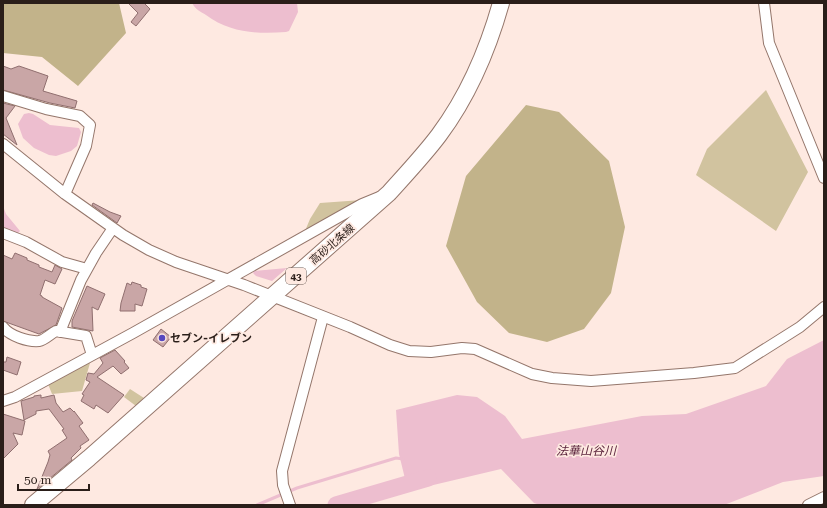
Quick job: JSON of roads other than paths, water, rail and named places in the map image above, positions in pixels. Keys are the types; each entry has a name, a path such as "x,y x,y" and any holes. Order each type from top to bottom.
{"main road":[{"name":"高砂北条線","path":"33,505 89,458 389,193 440,134 466,93 483,56 496,22 501,3"}],"street":[{"path":"764,3 769,43 824,178"},
{"path":"3,96 46,109 80,116 90,125 86,146 65,194"},
{"path":"3,144 65,194 113,228 149,250 176,262 229,280 409,352 431,352 462,348 475,349 532,374 552,378 591,381 694,373 735,368 800,327 824,307"},
{"path":"3,401 15,398 229,280 362,204 389,193"},
{"path":"60,332 81,280 113,228"},
{"path":"3,233 26,242 62,262 87,269"},
{"path":"289,503 283,485 282,471 323,317"},
{"path":"4,332 26,340 38,341 56,331 86,336 92,355"},
{"path":"808,505 824,497"}],"water":[{"path":"192,3 297,3 298,12 289,31 265,33 244,31 225,26 200,11"},
{"path":"29,113 50,125 79,128 81,132 77,146 71,151 56,156 49,155 34,148 23,138 18,124 24,114"},
{"path":"3,206 6,214 20,231 17,234 3,229"},
{"path":"287,268 272,281 256,276 253,273 254,271"},
{"path":"824,340 824,476 783,482 724,505 540,505 534,503 501,469 408,491 399,454 396,410 457,395 477,397 505,416 522,439 642,416 686,414 766,386 787,359"}],"waterway":[{"path":"257,505 297,488 396,458 403,459"},
{"name":"法華山谷川","path":"336,505 428,478"}],"place":[{"name":"セブン-イレブン","path":"162,338"}]}
